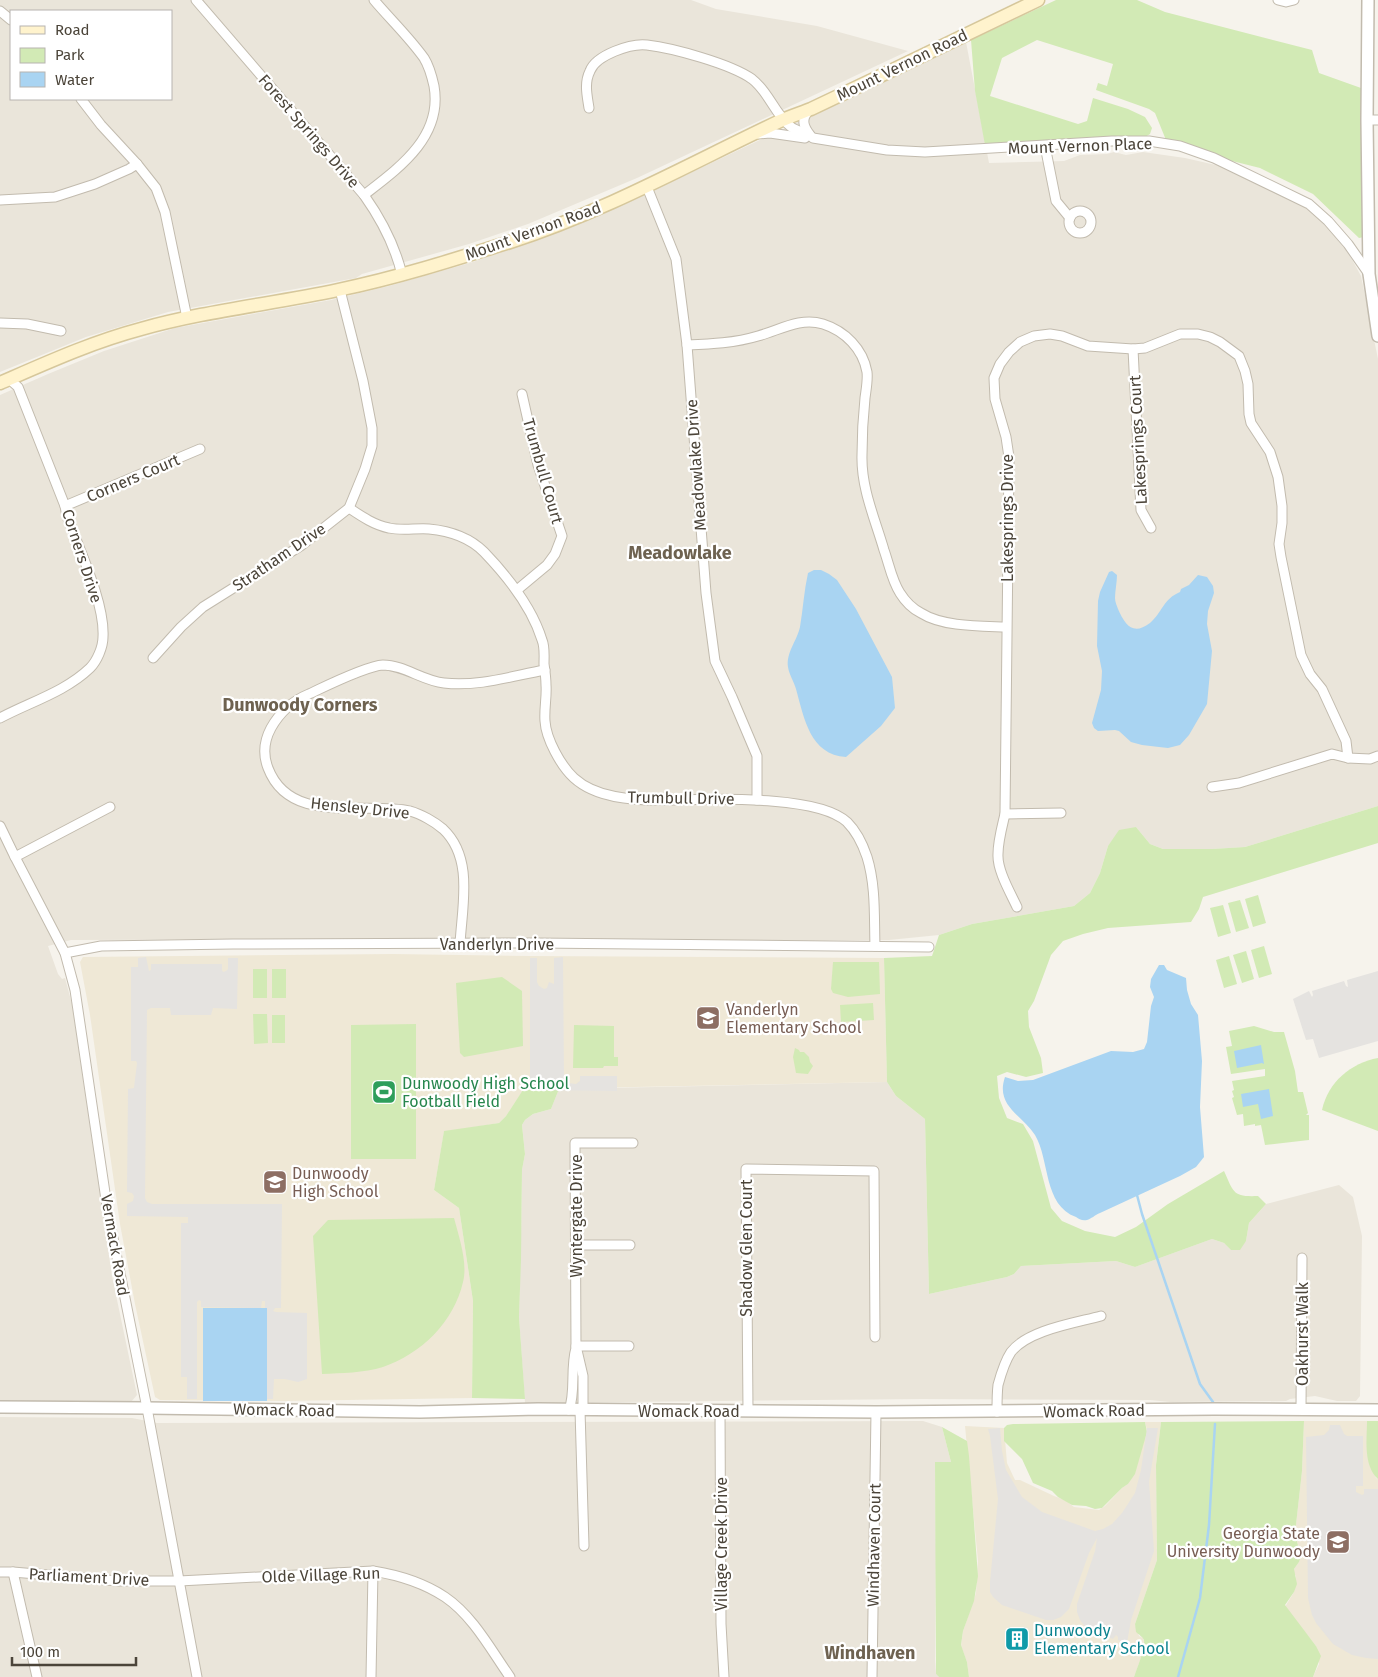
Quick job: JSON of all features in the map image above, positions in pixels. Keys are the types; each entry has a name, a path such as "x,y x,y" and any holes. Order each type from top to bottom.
{"main road":[{"name":"Mount Vernon Road","path":"4,381 73,352 138,329 187,318 340,290 402,274 513,241 589,212 647,187 783,120 809,110 1038,0"}],"street":[{"name":"Forest Springs Drive","path":"196,0 364,195 386,229 402,274"},
{"path":"364,195 408,159 424,140 435,111 435,92 432,76 425,59 374,0"},
{"path":"1278,0 1286,2 1294,0"},
{"path":"1368,0 1372,120 1369,274 1378,336"},
{"path":"0,11 10,19"},
{"path":"590,108 586,86 590,69 602,58 630,45 646,45 682,52 730,68 751,79 762,89 783,120"},
{"path":"82,100 156,188 165,212 187,318"},
{"path":"809,110 804,118 804,124 811,137"},
{"name":"Mount Vernon Place","path":"783,120 790,127 811,137 887,150 925,152 1112,141 1149,141 1180,146 1214,158 1309,204 1328,221 1348,244 1369,274"},
{"path":"752,135 770,133 811,137"},
{"path":"1045,146 1056,201 1070,218"},
{"path":"0,200 55,196 95,184 137,164"},
{"name":"Meadowlake Drive","path":"647,187 676,259 687,345 706,593 715,661 757,756 757,800"},
{"name":"Stratham Drive","path":"153,658 181,627 204,608 302,546 349,508 372,446 372,428 363,381 340,290"},
{"path":"687,345 716,344 757,336 807,321 835,329 849,339 860,352 867,373 862,454 865,489 891,573 899,592 913,608 923,615 959,624 1006,628"},
{"path":"0,323 27,324 61,331"},
{"name":"Lakesprings Drive","path":"1016,907 1005,881 998,856 1005,814 1008,457 1006,437 995,399 994,378 1000,364 1020,342 1034,336 1050,334 1062,336 1088,346 1133,349 1145,348 1180,334 1198,334 1220,342 1239,356 1248,384 1249,414 1252,423 1270,452 1278,477 1282,506 1279,544 1301,655 1310,674 1322,689 1346,741 1348,758"},
{"name":"Lakesprings Court","path":"1133,349 1141,510 1151,528"},
{"name":"Corners Drive","path":"0,718 71,683 91,667 100,653 103,637 98,598 65,506 18,387 4,381"},
{"name":"Trumbull Court","path":"517,590 548,565 555,554 562,536 538,465 522,394"},
{"name":"Corners Court","path":"65,506 200,449"},
{"name":"Trumbull Drive","path":"349,508 364,518 388,528 430,529 459,535 470,540 483,551 517,590 536,623 543,642 547,687 545,724 553,748 575,778 594,791 638,800 757,800 815,806 832,812 847,822 859,838 872,877 875,946"},
{"name":"Hensley Drive","path":"460,944 464,880 462,861 454,842 442,828 412,812 392,809 330,808 297,800 285,793 272,778 265,760 264,746 270,730 282,711 299,698 368,668 382,665 394,667 430,680 461,684 486,682 545,670"},
{"path":"1212,786 1239,783 1332,754 1348,758 1370,759 1378,756"},
{"path":"14,857 110,808"},
{"path":"1005,814 1061,813"},
{"name":"Vermack Road","path":"0,826 14,857 65,953 75,990 110,1223 148,1408 197,1677"},
{"name":"Vanderlyn Drive","path":"65,953 111,946 233,944 875,946 929,948"},
{"name":"Wyntergate Drive","path":"576,1346 583,1376 583,1405 578,1410 573,1401 572,1394 572,1365 576,1346 575,1143 633,1143"},
{"name":"Shadow Glen Court","path":"748,1410 746,1169 874,1171 875,1336"},
{"path":"576,1245 630,1245"},
{"name":"Oakhurst Walk","path":"1301,1409 1302,1258"},
{"path":"997,1412 998,1387 1001,1375 1012,1351 1024,1340 1041,1332 1101,1316"},
{"path":"576,1346 629,1346"},
{"path":"572,1394 583,1394"},
{"name":"Womack Road","path":"0,1408 420,1412 578,1410 876,1412 1378,1410"},
{"path":"578,1410 584,1546"},
{"name":"Village Creek Drive","path":"720,1411 721,1624 724,1677"},
{"name":"Windhaven Court","path":"872,1677 876,1412"},
{"path":"371,1677 373,1571"},
{"name":"Olde Village Run","path":"179,1581 373,1571 393,1574 418,1583 445,1597 464,1615 510,1677"},
{"name":"Parliament Drive","path":"0,1572 118,1581 179,1581"},
{"path":"13,1572 37,1677"}],"shaded area":[{"path":"0,0 691,0 716,9 817,26 908,51 637,178 528,224 469,244 362,274 356,278 168,312 86,337 0,372"},
{"path":"966,42 989,163 1064,161 1080,155 1114,152 1126,155 1143,152 1185,158 1229,168 1308,207 1349,254 1361,276 1378,359 1378,806 1245,847 1163,849 1150,844 1136,827 1108,846 1100,873 1090,893 1074,906 972,924 939,935 889,940 739,941 537,939 71,940 48,946 58,974 62,979 65,978 72,1004 112,1276 137,1395 131,1402 0,1402 0,395 104,351 175,328 331,300 389,286 473,262 557,232 686,175"},
{"name":"Dunwoody High School","path":"393,954 884,958 887,1082 530,1089 530,1080 506,1116 499,1123 444,1132 434,1190 459,1208 473,1301 472,1398 285,1401 160,1400 155,1397 120,1224 90,1015 80,962 83,957"},
{"path":"146,957 149,971 151,970 151,964 222,964 223,972 228,969 228,958 238,958 237,1009 213,1008 211,1015 171,1015 170,1008 151,1008 147,1010 145,1198 147,1202 152,1204 282,1204 281,1308 275,1308 273,1311 307,1313 307,1379 298,1382 274,1379 273,1399 265,1399 265,1301 262,1301 261,1308 201,1307 201,1301 199,1300 197,1302 197,1399 187,1399 187,1377 181,1377 181,1223 188,1223 188,1217 127,1216 127,1204 133,1201 134,1196 132,1193 127,1192 128,1089 134,1088 137,1063 136,1061 131,1061 131,967 138,967 138,958"},
{"path":"563,957 564,1080 568,1083 576,1084 580,1081 580,1076 617,1076 617,1091 541,1090 535,1086 530,1078 530,958 537,958 537,982 544,989 547,988 549,982 554,984 554,958"},
{"path":"1378,971 1378,1041 1319,1058 1313,1039 1306,1040 1293,999 1309,991 1312,997 1312,991 1344,981 1348,987 1347,980"},
{"path":"887,1082 896,1096 925,1119 929,1294 1007,1277 1014,1274 1021,1266 1116,1261 1135,1267 1212,1239 1224,1243 1231,1250 1246,1241 1249,1223 1266,1204 1339,1185 1353,1197 1362,1236 1360,1396 1356,1401 1337,1401 1315,1396 1286,1401 1170,1402 1150,1400 922,1399 525,1403 519,1317 522,1170 525,1154 522,1125 533,1114 551,1109 559,1089"},
{"path":"0,1417 132,1418 157,1423 923,1421 942,1427 951,1462 935,1462 935,1661 936,1674 939,1677 0,1677"},
{"name":"Georgia State University Dunwoody","path":"1304,1421 1367,1421 1367,1454 1378,1479 1378,1677 1313,1677 1319,1664 1316,1646 1285,1607 1294,1592 1296,1576 1294,1569 1299,1562 1300,1551 1295,1534 1302,1471"},
{"path":"1145,1422 1161,1422 1156,1465 1157,1560 1135,1624 1139,1636 1144,1641 1141,1658 1134,1677 969,1677 967,1662 961,1646 963,1631 976,1593 978,1561 965,1426 1004,1428 1007,1463 1015,1480 1020,1480 1065,1500 1074,1507 1099,1510 1128,1484 1147,1430"},
{"name":"Georgia State University Dunwoody","path":"1330,1425 1340,1425 1347,1436 1363,1436 1363,1486 1356,1486 1356,1492 1362,1495 1364,1494 1364,1489 1378,1489 1378,1659 1352,1655 1333,1644 1316,1623 1308,1598 1306,1437 1324,1435 1329,1430"},
{"path":"1000,1428 1006,1470 1022,1497 1042,1512 1095,1531 1112,1524 1135,1493 1141,1470 1147,1428 1158,1428 1149,1482 1154,1551 1131,1620 1127,1643 1118,1640 1116,1635 1113,1639 1086,1628 1077,1612 1077,1604 1095,1551 1097,1538 1089,1553 1069,1609 1061,1617 1046,1620 1002,1605 990,1592 998,1499 988,1429"}],"green space":[{"path":"1056,0 1137,0 1165,12 1312,50 1319,73 1361,88 1364,237 1359,238 1313,194 1260,168 1166,140 1155,113 1149,109 1096,90 1098,83 1107,86 1113,64 1037,40 1002,58 990,96 1078,124 1087,121 1093,98 1128,109 1145,117 1152,128 1150,134 1145,137 985,145 975,91 971,40"},
{"path":"1378,806 1378,843 1203,897 1199,909 1191,922 1108,928 1063,941 1051,955 1034,1001 1028,1011 1029,1027 1041,1058 1043,1073 1026,1077 1007,1072 997,1076 999,1098 1007,1118 1023,1124 1033,1141 1051,1208 1062,1221 1085,1231 1115,1237 1136,1227 1168,1204 1224,1171 1235,1192 1244,1196 1258,1196 1266,1204 1249,1223 1246,1241 1240,1250 1231,1250 1224,1243 1212,1239 1135,1267 1116,1261 1021,1266 1014,1274 1007,1277 929,1294 925,1119 896,1096 887,1082 884,958 932,956 939,935 972,924 1074,906 1090,893 1100,873 1108,846 1119,830 1136,827 1150,844 1163,849 1245,847"},
{"path":"1258,895 1266,923 1253,927 1245,899"},
{"path":"1240,900 1249,928 1236,932 1228,903"},
{"path":"1223,905 1231,933 1218,937 1210,908"},
{"path":"1264,946 1272,974 1259,978 1251,950"},
{"path":"1246,951 1254,979 1242,983 1233,955"},
{"path":"1229,956 1237,984 1224,988 1216,960"},
{"path":"833,962 879,962 880,994 848,997 833,993 831,989"},
{"path":"253,969 267,969 267,998 253,998"},
{"path":"272,969 286,969 286,998 272,998"},
{"path":"502,977 522,991 523,1046 464,1057 460,1053 456,983"},
{"path":"873,1003 874,1020 841,1022 840,1005"},
{"path":"253,1014 267,1014 268,1043 254,1044"},
{"path":"272,1015 285,1015 285,1043 272,1043"},
{"name":"Dunwoody High School Football Field","path":"416,1024 416,1159 351,1159 351,1025"},
{"path":"574,1025 614,1026 614,1057 618,1057 618,1066 573,1068"},
{"path":"1254,1026 1274,1032 1284,1032 1295,1071 1298,1092 1303,1092 1308,1113 1306,1115 1309,1115 1309,1140 1265,1145 1261,1125 1244,1126 1243,1114 1237,1115 1232,1098 1234,1097 1232,1091 1234,1090 1232,1081 1265,1076 1265,1069 1231,1074 1226,1047 1232,1046 1229,1031"},
{"path":"795,1048 800,1052 804,1052 809,1057 813,1066 808,1074 796,1073 793,1057"},
{"path":"1378,1058 1378,1131 1322,1110 1329,1091 1342,1075 1359,1064"},
{"path":"530,1079 531,1089 559,1089 551,1109 533,1114 522,1125 525,1154 522,1170 519,1317 525,1399 472,1398 473,1301 459,1208 434,1190 444,1131 499,1123 506,1116"},
{"path":"454,1218 462,1250 463,1282 459,1297 452,1310 434,1335 410,1354 383,1367 322,1374 313,1236 328,1220"},
{"path":"1304,1421 1302,1471 1295,1534 1301,1556 1294,1569 1297,1584 1285,1605 1316,1646 1321,1656 1313,1677 1134,1677 1144,1644 1144,1640 1136,1632 1135,1624 1157,1560 1156,1465 1161,1422"},
{"path":"1367,1421 1378,1421 1378,1479 1370,1467 1368,1459"},
{"path":"1145,1422 1147,1432 1135,1474 1128,1484 1102,1508 1095,1509 1072,1505 1052,1491 1033,1483 1022,1459 1004,1441 1004,1428 1007,1425 1013,1424"},
{"path":"942,1427 967,1441 969,1456 978,1576 974,1601 963,1631 961,1645 967,1662 969,1677 939,1677 936,1674 935,1462 951,1462"}],"water":[{"path":"814,570 821,570 837,580 856,609 892,677 895,708 881,726 846,757 834,755 824,750 816,742 806,723 788,667 790,651 799,632 808,573"},
{"path":"1112,571 1117,575 1115,598 1118,609 1127,624 1134,629 1139,629 1150,623 1170,598 1189,585 1198,575 1207,577 1213,586 1214,593 1208,611 1207,624 1212,651 1207,704 1189,735 1180,745 1168,748 1142,745 1131,742 1119,731 1098,731 1092,723 1101,690 1102,671 1097,646 1098,601 1109,572"},
{"path":"1159,965 1164,965 1167,970 1186,978 1191,1004 1198,1015 1202,1061 1200,1107 1204,1157 1196,1167 1180,1176 1089,1219 1081,1220 1065,1211 1052,1192 1040,1145 1035,1135 1007,1103 1003,1087 1005,1077 1018,1081 1033,1080 1111,1051 1133,1052 1144,1049 1147,1042 1151,1006 1154,997 1150,987 1151,979"},
{"path":"1261,1045 1264,1064 1237,1068 1234,1051"},
{"path":"1269,1089 1273,1116 1261,1119 1258,1104 1243,1107 1241,1094"},
{"path":"203,1308 267,1308 267,1401 203,1401"}],"waterway":[{"path":"1137,1195 1200,1384 1213,1402"},
{"path":"1178,1677 1200,1598 1209,1525 1215,1424"}],"place":[{"name":"Vanderlyn Elementary School","path":"708,1018"},
{"name":"Dunwoody High School Football Field","path":"384,1092"},
{"name":"Dunwoody High School","path":"275,1182"},
{"name":"Georgia State University Dunwoody","path":"1338,1542"},
{"name":"Dunwoody Elementary School","path":"1017,1639"}],"district":[{"name":"Meadowlake","path":"680,553"},
{"name":"Dunwoody Corners","path":"300,705"},
{"name":"Windhaven","path":"870,1653"}]}
